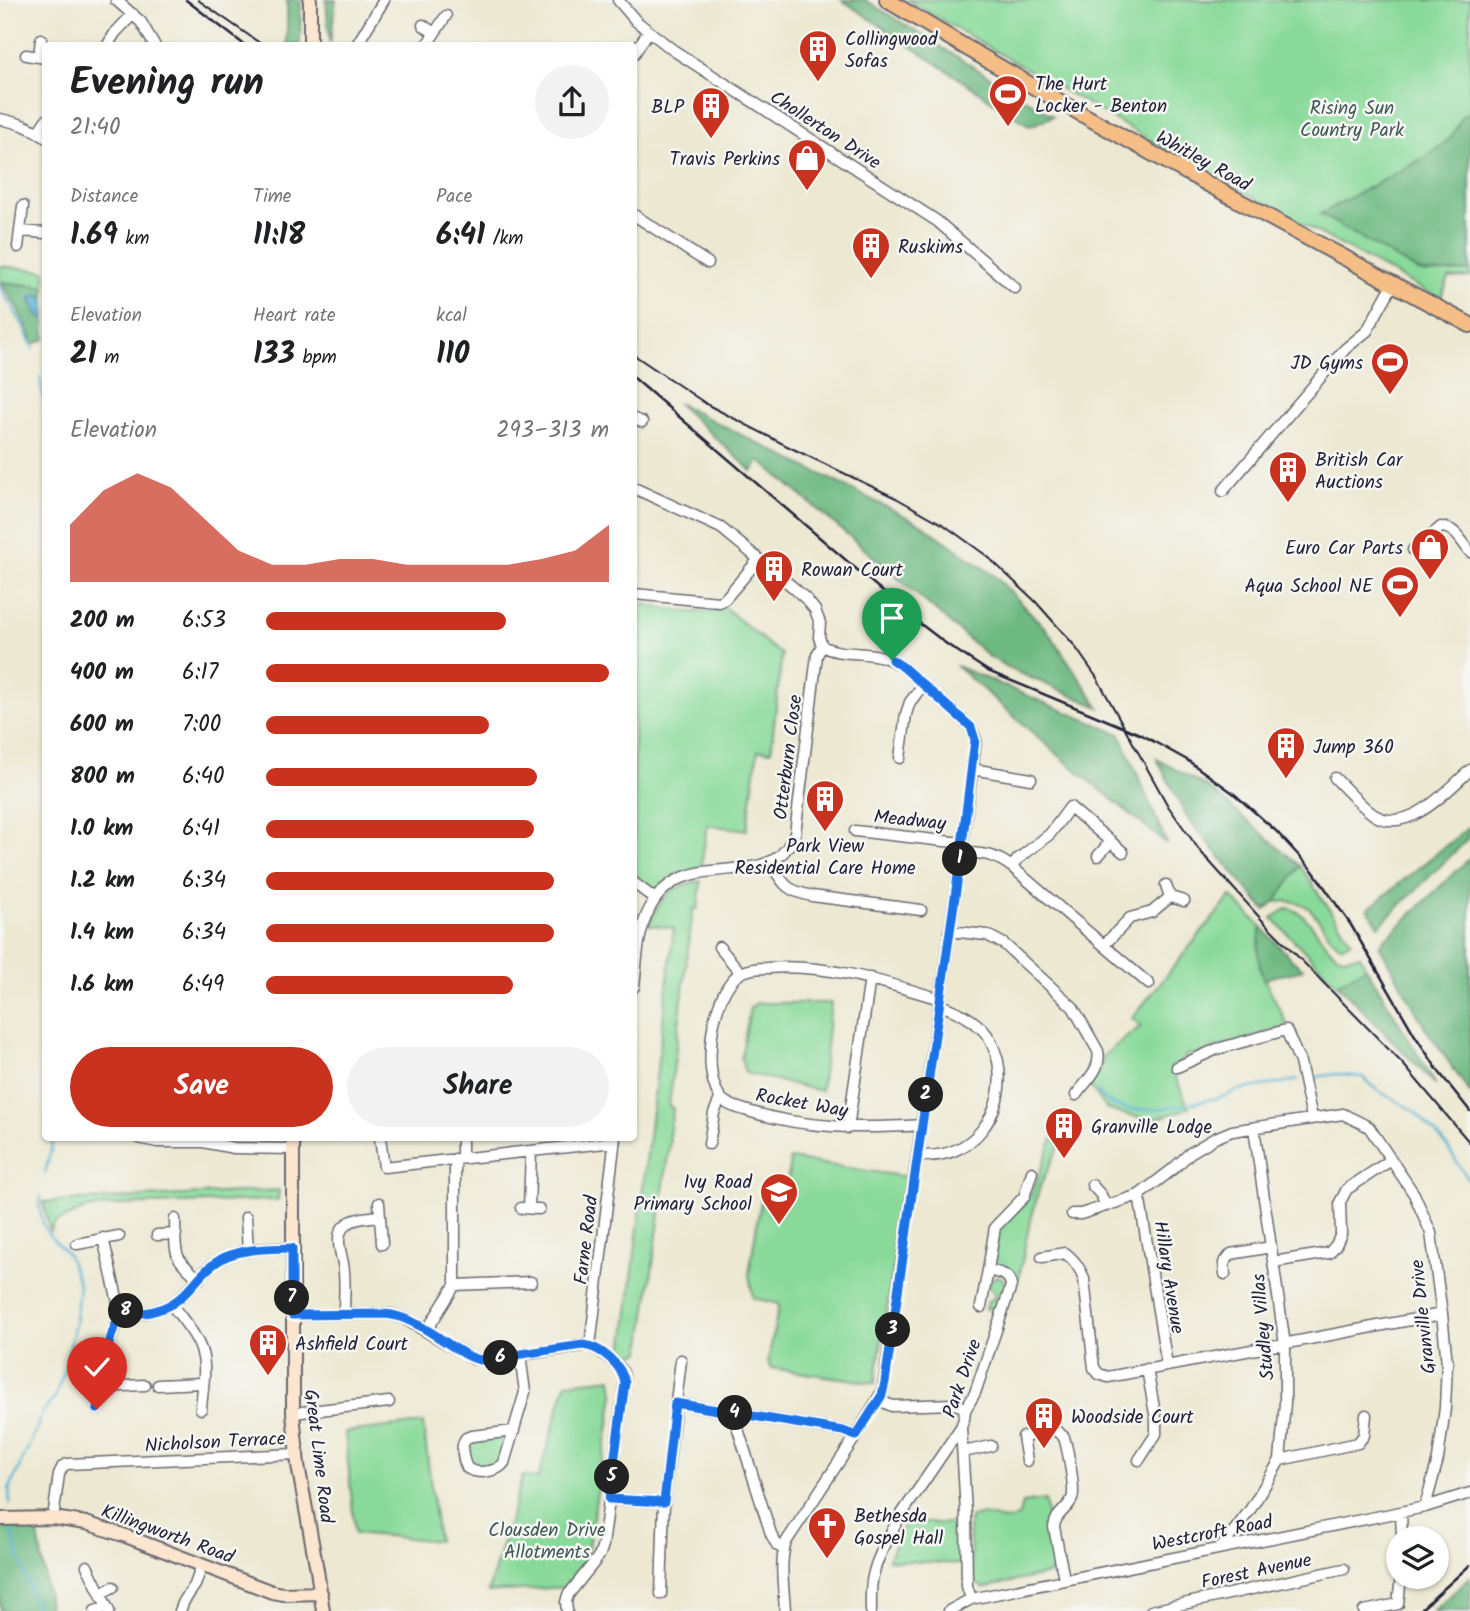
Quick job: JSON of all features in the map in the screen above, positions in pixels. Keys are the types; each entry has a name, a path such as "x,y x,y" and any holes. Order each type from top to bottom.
{"main road":[{"path":"310,0 310,42"},
{"name":"Whitley Road","path":"887,0 1161,159 1470,325"},
{"name":"Great Lime Road","path":"293,1143 293,1413 297,1454 323,1611"},
{"name":"Killingworth Road","path":"0,1519 52,1518 86,1523 272,1592 321,1593"},
{"path":"297,1593 310,1583 317,1570"}],"street":[{"path":"116,0 146,28 153,42"},
{"path":"358,42 384,0"},
{"name":"Chollerton Drive","path":"618,0 648,32 928,215 1016,288"},
{"path":"109,42 114,33 133,14"},
{"path":"428,42 446,16"},
{"path":"423,24 434,33"},
{"path":"637,49 648,32"},
{"path":"26,55 42,57 41,39"},
{"path":"0,119 23,124 42,135"},
{"path":"18,247 23,206"},
{"path":"637,217 708,263"},
{"path":"20,231 42,233"},
{"path":"1223,491 1345,349 1367,331 1393,284"},
{"path":"637,489 720,528 759,559 816,610 822,646"},
{"path":"1413,550 1441,527 1446,526 1453,530 1470,552"},
{"path":"637,594 719,602 725,599 759,559"},
{"name":"Meadway","path":"784,1550 793,1530 884,1390 975,740 971,727 903,667 881,656 831,650 822,646"},
{"name":"Otterburn Close","path":"770,862 782,853 795,834 817,655 822,646"},
{"path":"900,758 906,714 910,702 923,685"},
{"path":"972,769 1031,779"},
{"path":"1335,778 1375,816 1393,820 1403,819 1428,807 1470,770"},
{"path":"1012,867 1018,859 1050,834 1070,807 1123,852"},
{"name":"Meadway","path":"855,831 961,847"},
{"path":"1098,856 1111,841"},
{"path":"961,847 990,854 1012,867 1149,985"},
{"path":"637,959 643,922 655,899 678,878 692,874 762,866 770,862 784,885 796,892 921,910"},
{"path":"1166,884 1170,897"},
{"path":"637,885 655,899"},
{"path":"1104,945 1130,918 1152,912 1170,897"},
{"path":"1170,897 1184,901"},
{"path":"949,931 987,936 1004,944 1073,1007 1100,1057 1096,1070 1076,1095"},
{"path":"719,947 741,973"},
{"path":"709,1144 714,1113 720,1099 711,1071 711,1046 715,1018 722,997 741,973 758,968 814,968 870,978 939,1002 962,1013 983,1029 996,1054 999,1069 999,1097 994,1112 965,1145 946,1154 918,1155"},
{"path":"848,1128 870,978"},
{"path":"1177,1067 1189,1059 1217,1049 1286,1030 1300,1062 1312,1118"},
{"name":"Rocket Way","path":"720,1099 729,1105 768,1117 822,1126 866,1129 922,1125"},
{"name":"Granville Drive","path":"1072,1214 1081,1214 1139,1195 1174,1169 1190,1153 1232,1131 1343,1114 1368,1127 1414,1194 1431,1233 1447,1363 1445,1408 1438,1459 1425,1507"},
{"name":"Studley Villas","path":"1221,1548 1250,1510 1280,1460 1285,1403 1285,1345 1254,1128"},
{"path":"152,1141 293,1143"},
{"path":"380,1141 384,1167 607,1141"},
{"path":"426,1331 455,1285 458,1159 461,1141"},
{"name":"Farne Road","path":"590,1346 615,1141"},
{"path":"530,1208 531,1150"},
{"path":"1273,1262 1329,1253 1341,1234 1340,1202 1347,1189 1391,1160"},
{"path":"981,1307 988,1294 988,1270 995,1227 1024,1197 1032,1172"},
{"path":"1091,1185 1101,1195 1106,1206"},
{"name":"Hillary Avenue","path":"1139,1195 1167,1365"},
{"path":"379,1203 382,1244"},
{"path":"344,1314 344,1273 339,1241 341,1232 352,1220 380,1216"},
{"path":"246,1217 248,1251"},
{"path":"175,1219 175,1248 178,1258 199,1279"},
{"path":"158,1235 176,1234"},
{"path":"77,1244 120,1236"},
{"path":"103,1238 116,1298 124,1310 138,1314 172,1305 216,1262 231,1255 292,1248"},
{"name":"Studley Villas","path":"1225,1274 1224,1263 1231,1254 1271,1247"},
{"path":"1042,1257 1065,1253 1082,1272 1094,1368 1099,1374 1108,1377 1442,1314"},
{"name":"Park Drive","path":"964,1605 967,1586 961,1427 1011,1286 1006,1275 988,1270"},
{"path":"455,1285 531,1282"},
{"path":"172,1305 202,1351 204,1371 201,1409"},
{"path":"97,1409 102,1372 117,1319 124,1310"},
{"path":"292,1315 390,1314 403,1318 474,1359 486,1360 590,1346 618,1367 624,1378 624,1389 602,1550 568,1595 567,1611"},
{"path":"514,1431 466,1438 463,1447 467,1468 475,1472 496,1469 503,1465 514,1431 525,1392 520,1355"},
{"path":"661,1594 664,1502 681,1360"},
{"path":"1139,1460 1156,1434 1147,1369"},
{"path":"158,1385 202,1383"},
{"path":"100,1387 145,1385"},
{"path":"879,1400 892,1406 954,1404 965,1410"},
{"path":"293,1413 389,1402"},
{"path":"675,1403 843,1431 856,1436"},
{"path":"733,1413 771,1534 777,1545 784,1550 785,1611"},
{"path":"1280,1460 1358,1443 1364,1435 1366,1415"},
{"path":"871,1611 873,1577 893,1529 961,1427"},
{"path":"1027,1461 1023,1437 1055,1430 1064,1437 1073,1496 1055,1519 1054,1527 1064,1579"},
{"path":"962,1451 992,1446"},
{"name":"Nicholson Terrace","path":"52,1518 59,1474 67,1464 297,1454"},
{"name":"Westcroft Road","path":"949,1611 1064,1579 1425,1507 1470,1493"},
{"path":"609,1499 664,1502"},
{"path":"1401,1512 1402,1526"},
{"path":"87,1566 108,1609 95,1611"},
{"path":"180,1611 195,1586 202,1566"},
{"name":"Forest Avenue","path":"1151,1611 1344,1569"},
{"path":"101,1593 113,1587"},
{"path":"1364,1611 1398,1604 1400,1589"}],"green space":[{"path":"287,0 301,0 300,42 287,42"},
{"path":"326,0 336,0 330,42"},
{"path":"842,0 865,0 1053,116 1030,126"},
{"name":"Rising Sun Country Park","path":"907,0 1470,0 1470,277 1449,278 1440,299 1169,151"},
{"path":"1470,113 1470,271 1418,271 1320,214 1424,158 1451,138 1462,116"},
{"path":"0,266 42,271 42,287 0,282"},
{"path":"0,282 42,287 42,340 34,344"},
{"path":"677,403 921,524 996,577 1047,630 1099,707 1015,671 988,656 760,461 752,471"},
{"path":"637,603 690,612 724,607 782,654 771,751 758,750 747,830 707,825 701,868 681,872 657,889 649,890 637,881"},
{"path":"956,666 1120,734 1167,844 1070,765"},
{"path":"1157,759 1209,788 1300,866 1276,901 1265,910 1188,819"},
{"path":"1470,826 1466,841 1379,926 1368,909"},
{"path":"1470,858 1470,1093 1426,1029 1379,945"},
{"path":"1300,866 1351,941 1349,943 1337,943 1316,916 1303,905 1274,902"},
{"path":"701,881 698,909 693,909 669,1106 673,1108 670,1140 641,1352 622,1361 674,928 649,925 668,894 681,886"},
{"path":"1231,896 1262,928 1261,972 1288,1026 1194,1055 1189,1054 1185,1056 1185,1060 1171,1067 1189,1108 1149,1119 1106,1108 1090,1086 1101,1067 1104,1055 1141,1026 1132,1018"},
{"path":"1288,908 1305,918 1336,954 1343,957 1360,955 1366,967 1337,984 1272,918"},
{"path":"1262,928 1303,969 1264,980 1258,954"},
{"path":"1366,967 1436,1085 1337,984"},
{"path":"757,1003 831,1003 821,1091 745,1073 741,1058 750,1008"},
{"path":"1055,1133 1060,1136 1056,1142 1060,1144 1040,1186 1019,1278 1012,1278 993,1264 999,1228 1030,1197"},
{"path":"790,1159 908,1177 875,1383 771,1368 768,1361 779,1304 753,1298 749,1274 762,1193 771,1194 787,1185"},
{"path":"279,1190 278,1200 120,1205 85,1209 56,1222 50,1231 43,1202"},
{"path":"996,1276 1006,1283 997,1309 986,1309 988,1301 994,1298 995,1293 989,1287 989,1282"},
{"name":"Clousden Drive Allotments","path":"612,1378 614,1395 586,1558 566,1587 488,1592 523,1476 538,1479 566,1383"},
{"path":"423,1423 438,1541 355,1533 345,1432"},
{"path":"504,1436 507,1440 499,1465 475,1469 467,1462 467,1442"},
{"path":"1045,1500 1055,1568 1052,1573 984,1588 974,1582 969,1521 971,1517 984,1515 1013,1519 1019,1516 1022,1503"},
{"path":"904,1523 962,1523 960,1564 888,1560"},
{"path":"37,1526 50,1611 0,1611 0,1527"},
{"path":"1470,1577 1470,1611 1434,1611"}],"water":[{"path":"42,297 42,318 37,314 30,298"}],"waterway":[{"path":"0,287 23,325 33,349"},
{"path":"40,377 42,390"},
{"path":"1310,1078 1336,1074 1363,1077 1377,1090 1413,1110 1444,1142 1470,1182"},
{"path":"1098,1092 1108,1102 1122,1108 1158,1109 1226,1096 1238,1090 1298,1080"},
{"path":"45,1173 53,1141"},
{"path":"10,1503 9,1490 40,1416 55,1397 65,1369 75,1324 79,1285 68,1255 49,1235 43,1224 39,1204 41,1196"},
{"path":"12,1525 15,1544 37,1611"}],"tram line":[{"path":"198,0 258,42"},
{"path":"637,357 708,405 896,498 944,525 987,556 1035,601 1074,645 1097,678 1168,806 1200,851 1261,919 1403,1064 1470,1143"}],"railway":[{"path":"186,0 241,42"},
{"path":"637,381 948,645 988,671 1142,735 1187,760 1233,793 1276,831 1313,871 1351,925 1414,1034 1439,1072 1470,1111"},
{"path":"1419,1611 1470,1565"}],"place":[{"name":"Collingwood Sofas","path":"818,83"},
{"name":"The Hurt Locker - Benton","path":"1008,128"},
{"name":"BLP","path":"711,140"},
{"name":"Travis Perkins","path":"807,192"},
{"name":"Ruskims","path":"871,280"},
{"name":"JD Gyms","path":"1390,396"},
{"name":"British Car Auctions","path":"1288,504"},
{"name":"Euro Car Parts","path":"1430,581"},
{"name":"Rowan Court","path":"774,603"},
{"name":"Aqua School NE","path":"1400,619"},
{"name":"Jump 360","path":"1286,780"},
{"name":"Park View Residential Care Home","path":"825,833"},
{"name":"Granville Lodge","path":"1064,1160"},
{"name":"Ivy Road Primary School","path":"779,1226"},
{"name":"Ashfield Court","path":"268,1377"},
{"name":"Woodside Court","path":"1044,1450"},
{"name":"Bethesda Gospel Hall","path":"827,1560"}],"route":[{"path":"97,1409 102,1372 117,1319 124,1310 138,1314 172,1305 216,1262 239,1252 292,1248 292,1315 396,1315 480,1360 583,1345 597,1350 614,1363 621,1370 625,1383 609,1499 664,1502 675,1403 843,1431 856,1436 884,1390 975,740 971,727 959,715 892,660"}]}
